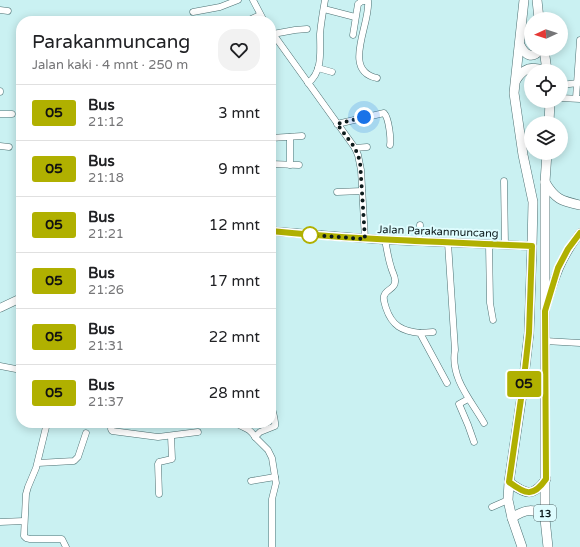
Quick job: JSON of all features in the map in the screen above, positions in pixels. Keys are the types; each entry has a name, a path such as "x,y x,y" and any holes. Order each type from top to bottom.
{"highway":[{"path":"522,547 512,518 508,500 509,482 529,333 532,246 533,202 523,155 514,93 524,0"},
{"path":"537,0 538,12"},
{"path":"520,45 524,52"},
{"path":"515,82 519,75 524,71"},
{"name":"13","path":"547,160 545,182 545,519 548,547"},
{"path":"545,182 552,194 558,199 580,205"},
{"path":"509,482 522,492 530,493 541,486 546,479"},
{"path":"512,518 520,513 532,511 539,513 545,519"}],"main road":[{"name":"Jalan Parakanmuncang","path":"276,231 365,239 532,246"},
{"path":"545,311 558,268 568,249 580,233"},
{"path":"0,308 16,300"}],"street":[{"path":"193,12 215,8 238,0"},
{"path":"253,0 260,15"},
{"path":"308,83 315,76 321,56 320,34 325,0"},
{"path":"353,35 358,4 362,1 368,1 367,16 362,31 364,44 359,63 369,76 377,78"},
{"path":"324,9 355,16"},
{"path":"0,10 8,11"},
{"path":"276,32 307,29"},
{"path":"276,39 355,148 360,161 365,239"},
{"path":"578,98 580,40"},
{"path":"318,68 332,72"},
{"path":"568,84 578,83"},
{"path":"337,124 384,113 388,120 390,145"},
{"path":"0,114 12,114"},
{"path":"276,138 302,136"},
{"path":"290,137 290,165"},
{"path":"0,146 9,147"},
{"path":"355,148 367,147"},
{"path":"276,164 299,165"},
{"path":"504,181 505,244"},
{"path":"337,192 362,191"},
{"path":"419,241 420,225"},
{"path":"384,240 395,279 394,286 385,293 384,297 389,316 403,330 420,333 433,332"},
{"path":"448,242 455,350 454,363 458,378 468,398 484,422"},
{"path":"489,244 490,303 493,320"},
{"path":"420,333 447,383"},
{"path":"545,341 580,343"},
{"path":"0,366 16,369"},
{"path":"468,398 459,404 474,442"},
{"path":"46,428 38,463 28,487 24,521 24,536 26,538 62,539 66,547"},
{"path":"111,428 111,430 114,431 147,436 171,436 198,432"},
{"path":"247,428 272,455 276,486 272,499 272,547"},
{"path":"255,437 260,432 269,428"},
{"path":"38,463 74,461 78,457 86,433"},
{"path":"159,494 158,464 159,462 172,458 171,436"},
{"path":"251,482 275,477"},
{"path":"492,507 508,500"},
{"path":"0,522 24,521"}],"bus line":[{"name":"05","path":"276,232 384,240 532,246 529,333 509,482 522,492 527,493 531,493 536,490 546,479 545,311 558,268 568,249 580,233"}],"route":[{"path":"310,235 365,239 360,161 355,148 337,124 364,117"}]}
